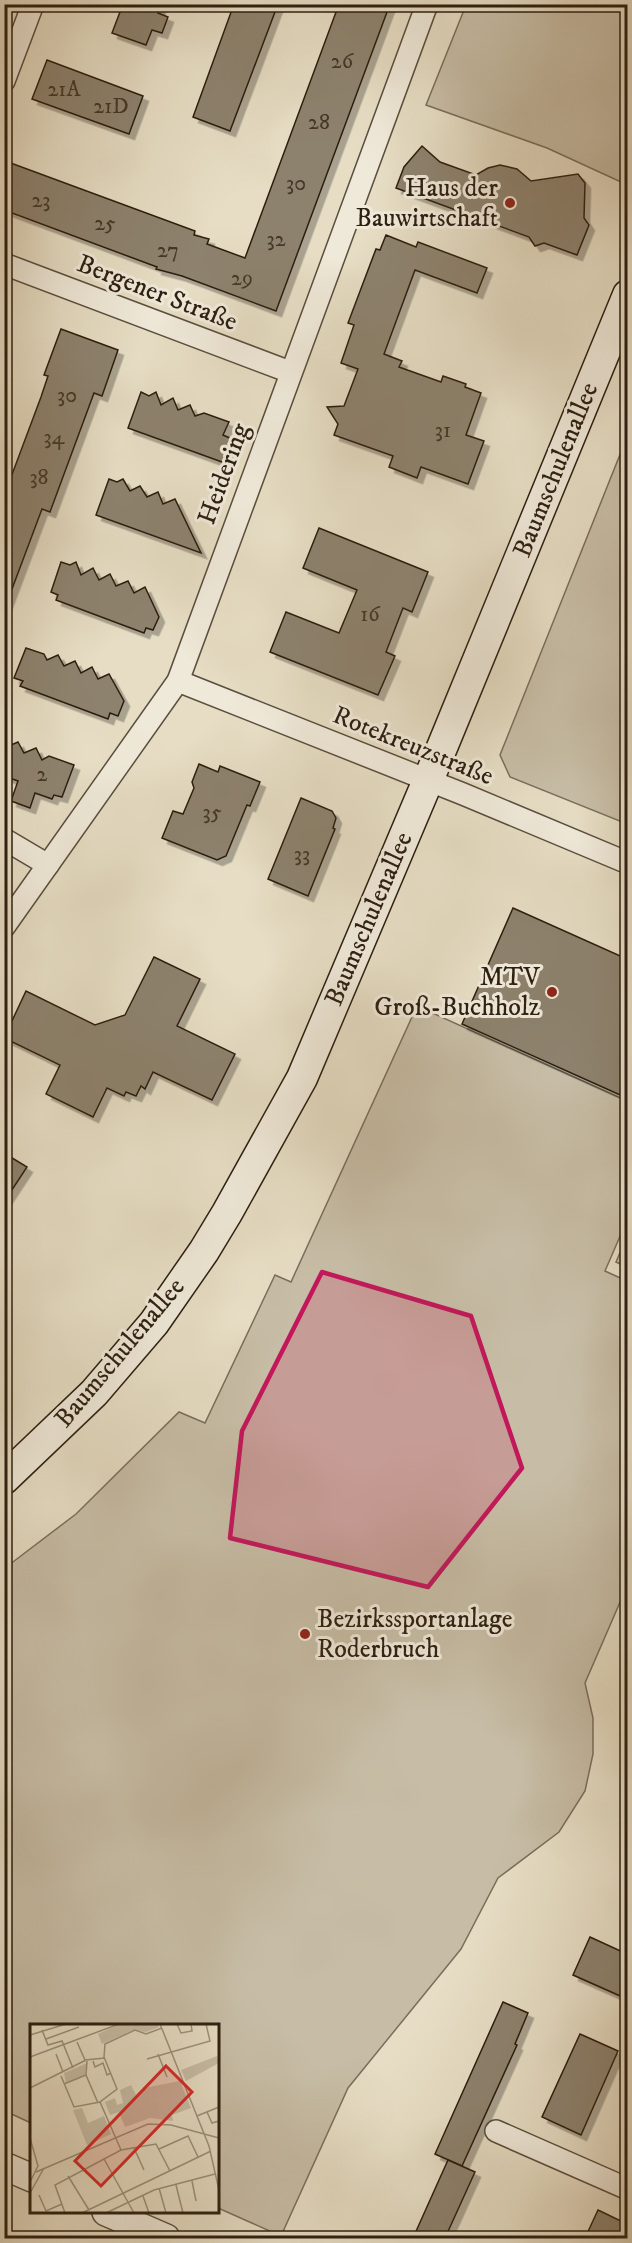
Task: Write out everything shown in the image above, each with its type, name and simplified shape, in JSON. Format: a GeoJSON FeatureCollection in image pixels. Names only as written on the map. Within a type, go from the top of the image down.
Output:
{"type":"FeatureCollection","features":[{"type":"Feature","properties":{"kind":"main road","name":"Baumschulenallee"},"geometry":{"type":"LineString","coordinates":[[4,1479],[94,1393],[154,1323],[204,1251],[227,1213],[302,1078],[428,781],[627,295]]}},
{"type":"Feature","properties":{"kind":"street"},"geometry":{"type":"LineString","coordinates":[[4,81],[33,4]]}},
{"type":"Feature","properties":{"kind":"street","name":"Heidering"},"geometry":{"type":"LineString","coordinates":[[4,927],[178,681],[427,4]]}},
{"type":"Feature","properties":{"kind":"street","name":"Bergener Straße"},"geometry":{"type":"LineString","coordinates":[[4,264],[291,372]]}},
{"type":"Feature","properties":{"kind":"street","name":"Rotekreuzstraße"},"geometry":{"type":"LineString","coordinates":[[178,681],[627,863]]}},
{"type":"Feature","properties":{"kind":"street"},"geometry":{"type":"LineString","coordinates":[[4,839],[48,865]]}},
{"type":"Feature","properties":{"kind":"street"},"geometry":{"type":"LineString","coordinates":[[496,2131],[627,2190]]}},
{"type":"Feature","properties":{"kind":"street"},"geometry":{"type":"LineString","coordinates":[[4,2166],[30,2177]]}},
{"type":"Feature","properties":{"kind":"street"},"geometry":{"type":"LineString","coordinates":[[110,2213],[166,2238]]}},
{"type":"Feature","properties":{"kind":"highlighted area"},"geometry":{"type":"Polygon","coordinates":[[[322,1272],[471,1316],[522,1468],[428,1587],[230,1538],[242,1431],[322,1272]]]}},
{"type":"Feature","properties":{"kind":"shaded area"},"geometry":{"type":"Polygon","coordinates":[[[466,5],[627,5],[628,165],[621,182],[547,148],[426,105],[466,5]]]}},
{"type":"Feature","properties":{"kind":"shaded area"},"geometry":{"type":"Polygon","coordinates":[[[627,437],[627,824],[510,777],[500,755],[627,437]]]}},
{"type":"Feature","properties":{"kind":"shaded area","name":"Bezirkssportanlage Roderbruch"},"geometry":{"type":"Polygon","coordinates":[[[417,1006],[627,1101],[627,1220],[605,1271],[627,1281],[627,1586],[585,1683],[593,1718],[593,1754],[585,1791],[559,1832],[498,1878],[461,1949],[348,2088],[281,2236],[219,2208],[219,2024],[30,2024],[30,2123],[5,2111],[5,1568],[76,1514],[179,1412],[205,1423],[275,1275],[291,1282],[417,1006]]]}},
{"type":"Feature","properties":{"kind":"shaded area"},"geometry":{"type":"Polygon","coordinates":[[[627,1236],[628,1267],[616,1262],[627,1236]]]}},
{"type":"Feature","properties":{"kind":"building"},"geometry":{"type":"Polygon","coordinates":[[[123,4],[161,4],[158,13],[168,17],[162,33],[152,30],[146,45],[112,33],[123,4]]]}},
{"type":"Feature","properties":{"kind":"building"},"geometry":{"type":"Polygon","coordinates":[[[234,4],[278,4],[230,131],[193,117],[234,4]]]}},
{"type":"Feature","properties":{"kind":"building"},"geometry":{"type":"Polygon","coordinates":[[[339,4],[390,4],[276,311],[182,276],[156,269],[157,267],[4,210],[4,173],[8,162],[195,231],[194,235],[209,239],[207,244],[245,258],[339,4]]]}},
{"type":"Feature","properties":{"kind":"building"},"geometry":{"type":"Polygon","coordinates":[[[47,60],[143,96],[129,134],[32,99],[47,60]]]}},
{"type":"Feature","properties":{"kind":"building","name":"Haus der Bauwirtschaft"},"geometry":{"type":"Polygon","coordinates":[[[422,146],[440,162],[476,175],[488,168],[500,165],[517,169],[531,181],[578,174],[585,183],[584,218],[589,225],[577,255],[544,243],[535,246],[529,237],[396,188],[404,167],[422,146]]]}},
{"type":"Feature","properties":{"kind":"building"},"geometry":{"type":"Polygon","coordinates":[[[386,235],[416,247],[418,242],[487,268],[477,293],[415,270],[384,354],[402,361],[399,367],[441,382],[443,376],[466,384],[465,387],[481,393],[466,435],[484,441],[468,484],[421,467],[417,478],[389,467],[393,456],[334,435],[338,424],[327,407],[344,406],[358,369],[341,363],[354,325],[348,323],[376,249],[380,250],[386,235]]]}},
{"type":"Feature","properties":{"kind":"building"},"geometry":{"type":"Polygon","coordinates":[[[61,329],[118,350],[102,396],[94,393],[50,512],[42,509],[6,605],[4,605],[4,496],[41,397],[48,376],[44,375],[61,329]]]}},
{"type":"Feature","properties":{"kind":"building"},"geometry":{"type":"Polygon","coordinates":[[[141,392],[149,396],[156,392],[161,405],[173,398],[178,410],[190,405],[195,416],[204,413],[229,422],[223,435],[232,439],[222,462],[128,428],[141,392]]]}},
{"type":"Feature","properties":{"kind":"building"},"geometry":{"type":"Polygon","coordinates":[[[109,479],[117,482],[123,479],[130,491],[140,486],[147,497],[158,492],[163,504],[175,499],[201,553],[96,515],[109,479]]]}},
{"type":"Feature","properties":{"kind":"building"},"geometry":{"type":"Polygon","coordinates":[[[319,528],[428,572],[412,612],[403,608],[386,652],[395,656],[378,695],[270,652],[286,612],[339,633],[357,590],[303,568],[319,528]]]}},
{"type":"Feature","properties":{"kind":"building"},"geometry":{"type":"Polygon","coordinates":[[[61,562],[70,565],[76,562],[81,575],[93,568],[99,580],[110,574],[116,586],[128,581],[134,593],[145,587],[159,617],[153,630],[146,628],[144,633],[56,600],[58,595],[51,592],[61,562]]]}},
{"type":"Feature","properties":{"kind":"building"},"geometry":{"type":"Polygon","coordinates":[[[26,648],[44,654],[47,660],[58,655],[64,666],[75,661],[81,673],[92,667],[98,679],[109,674],[124,701],[118,716],[110,713],[108,719],[20,686],[23,681],[14,678],[26,648]]]}},
{"type":"Feature","properties":{"kind":"building"},"geometry":{"type":"Polygon","coordinates":[[[18,742],[24,753],[36,748],[42,760],[49,756],[74,765],[62,797],[54,795],[52,799],[35,793],[30,808],[11,801],[18,781],[4,776],[4,748],[18,742]]]}},
{"type":"Feature","properties":{"kind":"building"},"geometry":{"type":"Polygon","coordinates":[[[199,764],[218,772],[220,766],[260,782],[250,806],[247,805],[226,856],[217,860],[162,838],[173,811],[183,814],[194,788],[192,782],[199,764]]]}},
{"type":"Feature","properties":{"kind":"building"},"geometry":{"type":"Polygon","coordinates":[[[301,798],[332,811],[336,818],[333,828],[335,829],[308,896],[268,879],[301,798]]]}},
{"type":"Feature","properties":{"kind":"building","name":"MTV Groß-Buchholz"},"geometry":{"type":"Polygon","coordinates":[[[513,908],[627,959],[627,1098],[462,1024],[513,908]]]}},
{"type":"Feature","properties":{"kind":"building"},"geometry":{"type":"Polygon","coordinates":[[[154,957],[200,979],[177,1026],[235,1054],[212,1100],[153,1072],[145,1089],[141,1086],[136,1096],[126,1092],[124,1096],[107,1088],[93,1117],[46,1094],[60,1065],[4,1038],[26,991],[95,1025],[125,1015],[154,957]]]}},
{"type":"Feature","properties":{"kind":"building"},"geometry":{"type":"Polygon","coordinates":[[[4,1153],[27,1167],[4,1202],[4,1153]]]}},
{"type":"Feature","properties":{"kind":"building"},"geometry":{"type":"Polygon","coordinates":[[[590,1937],[627,1954],[627,1999],[573,1975],[590,1937]]]}},
{"type":"Feature","properties":{"kind":"building"},"geometry":{"type":"Polygon","coordinates":[[[503,2002],[528,2013],[515,2044],[517,2045],[462,2166],[435,2154],[503,2002]]]}},
{"type":"Feature","properties":{"kind":"building"},"geometry":{"type":"Polygon","coordinates":[[[580,2034],[618,2051],[581,2135],[542,2117],[580,2034]]]}},
{"type":"Feature","properties":{"kind":"building"},"geometry":{"type":"Polygon","coordinates":[[[448,2160],[475,2172],[445,2238],[413,2238],[448,2160]]]}},
{"type":"Feature","properties":{"kind":"building"},"geometry":{"type":"Polygon","coordinates":[[[598,2210],[627,2224],[627,2238],[585,2238],[598,2210]]]}},
{"type":"Feature","properties":{"kind":"place","name":"Haus der Bauwirtschaft"},"geometry":{"type":"Point","coordinates":[510,203]}},
{"type":"Feature","properties":{"kind":"place","name":"MTV Groß-Buchholz"},"geometry":{"type":"Point","coordinates":[552,992]}},
{"type":"Feature","properties":{"kind":"place","name":"Bezirkssportanlage Roderbruch"},"geometry":{"type":"Point","coordinates":[305,1634]}}]}
